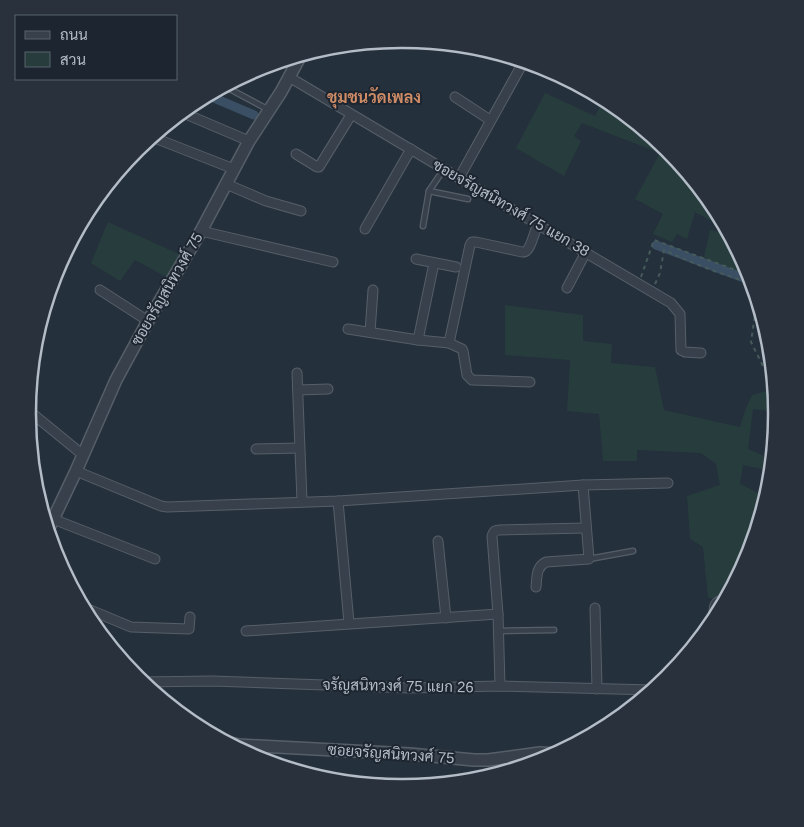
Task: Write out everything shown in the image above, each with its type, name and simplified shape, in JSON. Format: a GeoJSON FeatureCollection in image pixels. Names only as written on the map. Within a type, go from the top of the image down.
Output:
{"type":"FeatureCollection","features":[{"type":"Feature","properties":{"kind":"street","name":"ซอยจรัญสนิทวงศ์ 75"},"geometry":{"type":"LineString","coordinates":[[53,519],[116,380],[234,169],[296,63]]}},
{"type":"Feature","properties":{"kind":"street"},"geometry":{"type":"LineString","coordinates":[[459,178],[520,67]]}},
{"type":"Feature","properties":{"kind":"street","name":"ซอยจรัญสนิทวงศ์ 75 แยก 38"},"geometry":{"type":"LineString","coordinates":[[289,77],[671,303],[679,313],[680,348],[685,352],[701,353]]}},
{"type":"Feature","properties":{"kind":"street"},"geometry":{"type":"LineString","coordinates":[[455,97],[490,120]]}},
{"type":"Feature","properties":{"kind":"street"},"geometry":{"type":"LineString","coordinates":[[296,154],[317,167],[319,166],[351,115]]}},
{"type":"Feature","properties":{"kind":"street"},"geometry":{"type":"LineString","coordinates":[[190,116],[250,141]]}},
{"type":"Feature","properties":{"kind":"street"},"geometry":{"type":"LineString","coordinates":[[160,140],[234,169]]}},
{"type":"Feature","properties":{"kind":"street"},"geometry":{"type":"LineString","coordinates":[[365,229],[411,150]]}},
{"type":"Feature","properties":{"kind":"street"},"geometry":{"type":"LineString","coordinates":[[226,184],[266,202],[301,211]]}},
{"type":"Feature","properties":{"kind":"street"},"geometry":{"type":"LineString","coordinates":[[449,343],[472,242],[524,252],[529,247],[538,224]]}},
{"type":"Feature","properties":{"kind":"street"},"geometry":{"type":"LineString","coordinates":[[200,231],[333,262]]}},
{"type":"Feature","properties":{"kind":"street"},"geometry":{"type":"LineString","coordinates":[[567,288],[586,252]]}},
{"type":"Feature","properties":{"kind":"street"},"geometry":{"type":"LineString","coordinates":[[416,259],[456,267]]}},
{"type":"Feature","properties":{"kind":"street"},"geometry":{"type":"LineString","coordinates":[[418,340],[434,263]]}},
{"type":"Feature","properties":{"kind":"street"},"geometry":{"type":"LineString","coordinates":[[100,290],[148,321]]}},
{"type":"Feature","properties":{"kind":"street"},"geometry":{"type":"LineString","coordinates":[[370,332],[373,290]]}},
{"type":"Feature","properties":{"kind":"street"},"geometry":{"type":"LineString","coordinates":[[348,329],[449,343],[462,349],[467,375],[472,380],[530,382]]}},
{"type":"Feature","properties":{"kind":"street"},"geometry":{"type":"LineString","coordinates":[[297,374],[302,501]]}},
{"type":"Feature","properties":{"kind":"street"},"geometry":{"type":"LineString","coordinates":[[298,390],[328,389]]}},
{"type":"Feature","properties":{"kind":"street"},"geometry":{"type":"LineString","coordinates":[[36,417],[83,455]]}},
{"type":"Feature","properties":{"kind":"street"},"geometry":{"type":"LineString","coordinates":[[256,449],[299,448]]}},
{"type":"Feature","properties":{"kind":"street"},"geometry":{"type":"LineString","coordinates":[[76,471],[166,507],[338,501],[583,485],[668,483]]}},
{"type":"Feature","properties":{"kind":"street"},"geometry":{"type":"LineString","coordinates":[[536,587],[538,568],[546,562],[589,559],[583,485]]}},
{"type":"Feature","properties":{"kind":"street"},"geometry":{"type":"LineString","coordinates":[[338,501],[349,624]]}},
{"type":"Feature","properties":{"kind":"street"},"geometry":{"type":"LineString","coordinates":[[53,519],[155,559]]}},
{"type":"Feature","properties":{"kind":"street"},"geometry":{"type":"LineString","coordinates":[[500,686],[499,631],[492,536],[494,532],[499,530],[586,528]]}},
{"type":"Feature","properties":{"kind":"street"},"geometry":{"type":"LineString","coordinates":[[438,541],[446,618]]}},
{"type":"Feature","properties":{"kind":"street"},"geometry":{"type":"LineString","coordinates":[[595,608],[597,689]]}},
{"type":"Feature","properties":{"kind":"street"},"geometry":{"type":"LineString","coordinates":[[95,612],[131,627],[189,629],[190,617]]}},
{"type":"Feature","properties":{"kind":"street"},"geometry":{"type":"LineString","coordinates":[[246,631],[498,614]]}},
{"type":"Feature","properties":{"kind":"street","name":"จรัญสนิทวงศ์ 75 แยก 26"},"geometry":{"type":"LineString","coordinates":[[154,682],[212,681],[410,688],[500,686],[641,690]]}},
{"type":"Feature","properties":{"kind":"street","name":"ซอยจรัญสนิทวงศ์ 75"},"geometry":{"type":"LineString","coordinates":[[254,748],[410,754],[474,760],[536,754]]}},
{"type":"Feature","properties":{"kind":"lane"},"geometry":{"type":"LineString","coordinates":[[234,89],[269,110]]}},
{"type":"Feature","properties":{"kind":"lane"},"geometry":{"type":"LineString","coordinates":[[423,226],[429,191],[444,169]]}},
{"type":"Feature","properties":{"kind":"lane"},"geometry":{"type":"LineString","coordinates":[[429,191],[468,199]]}},
{"type":"Feature","properties":{"kind":"lane"},"geometry":{"type":"LineString","coordinates":[[589,559],[633,552]]}},
{"type":"Feature","properties":{"kind":"lane"},"geometry":{"type":"LineString","coordinates":[[499,631],[554,630]]}},
{"type":"Feature","properties":{"kind":"path"},"geometry":{"type":"LineString","coordinates":[[639,284],[654,240],[739,271]]}},
{"type":"Feature","properties":{"kind":"path"},"geometry":{"type":"LineString","coordinates":[[655,284],[660,273],[664,250],[696,264],[742,280]]}},
{"type":"Feature","properties":{"kind":"path"},"geometry":{"type":"LineString","coordinates":[[755,319],[751,342],[765,371]]}},
{"type":"Feature","properties":{"kind":"green space"},"geometry":{"type":"Polygon","coordinates":[[[545,93],[595,116],[600,106],[625,123],[658,152],[582,123],[574,136],[581,141],[564,176],[516,148],[545,93]]]}},
{"type":"Feature","properties":{"kind":"green space"},"geometry":{"type":"Polygon","coordinates":[[[660,154],[692,191],[713,222],[695,212],[687,239],[677,234],[672,242],[653,234],[663,214],[635,199],[660,154]]]}},
{"type":"Feature","properties":{"kind":"green space"},"geometry":{"type":"Polygon","coordinates":[[[108,222],[181,255],[168,278],[135,260],[120,281],[91,263],[108,222]]]}},
{"type":"Feature","properties":{"kind":"green space"},"geometry":{"type":"Polygon","coordinates":[[[710,230],[720,232],[740,274],[703,261],[710,230]]]}},
{"type":"Feature","properties":{"kind":"green space"},"geometry":{"type":"Polygon","coordinates":[[[505,305],[583,315],[583,341],[612,344],[611,363],[655,367],[664,410],[740,427],[752,395],[767,391],[768,411],[753,409],[748,449],[764,456],[762,469],[743,465],[740,484],[759,493],[740,553],[717,599],[708,598],[703,547],[690,539],[687,496],[720,485],[716,464],[701,453],[637,450],[637,461],[603,461],[599,414],[567,411],[570,360],[505,355],[505,305]]]}},
{"type":"Feature","properties":{"kind":"waterway"},"geometry":{"type":"LineString","coordinates":[[216,99],[254,115]]}},
{"type":"Feature","properties":{"kind":"waterway"},"geometry":{"type":"LineString","coordinates":[[656,245],[741,277]]}},
{"type":"Feature","properties":{"kind":"district","name":"ชุมชนวัดเพลง"},"geometry":{"type":"Point","coordinates":[374,97]}}]}
